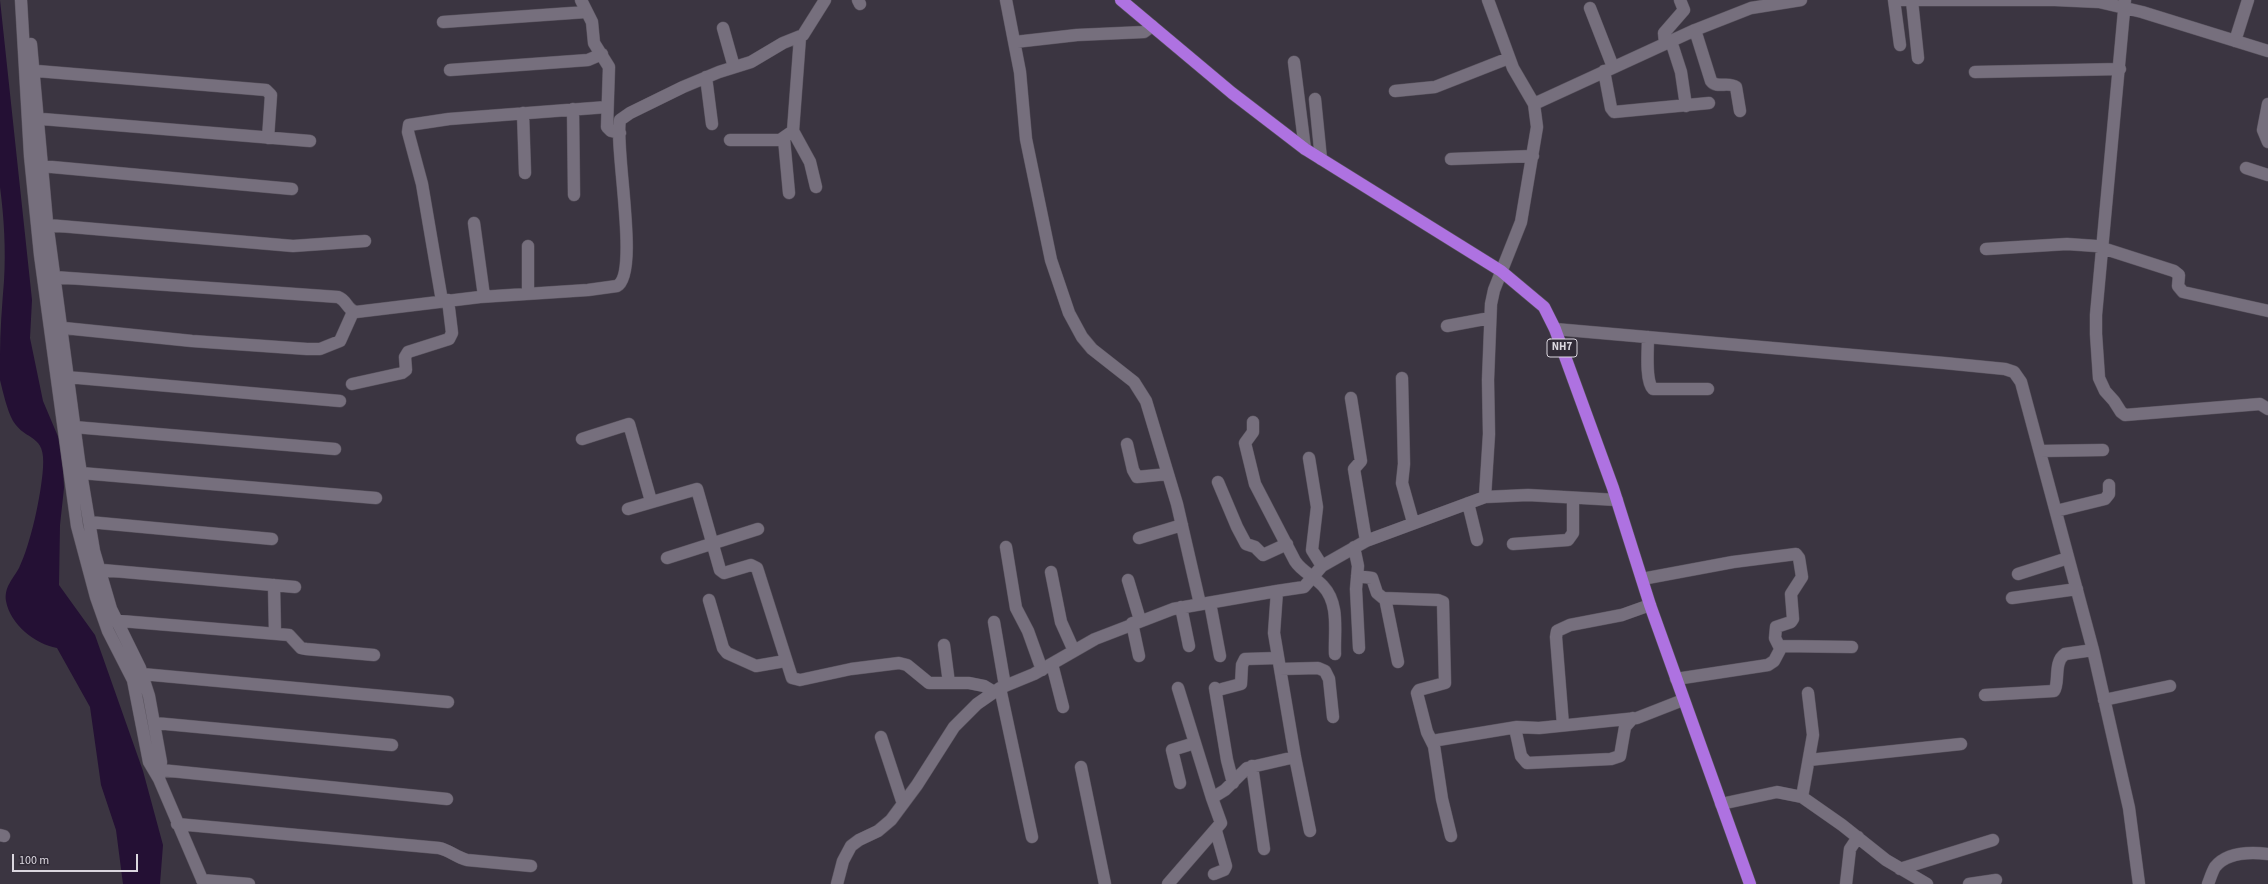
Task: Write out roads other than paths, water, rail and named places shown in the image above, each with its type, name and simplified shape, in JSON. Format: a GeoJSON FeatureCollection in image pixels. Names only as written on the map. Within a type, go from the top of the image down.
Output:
{"type":"FeatureCollection","features":[{"type":"Feature","properties":{"kind":"highway","name":"NH7"},"geometry":{"type":"LineString","coordinates":[[1121,0],[1150,29],[1305,149],[1501,271],[1544,307],[1555,329],[1617,500],[1650,605],[1750,884]]}},
{"type":"Feature","properties":{"kind":"street"},"geometry":{"type":"LineString","coordinates":[[21,0],[32,118],[40,255],[55,327],[68,377],[74,427],[89,522],[93,569]]}},
{"type":"Feature","properties":{"kind":"street"},"geometry":{"type":"LineString","coordinates":[[28,70],[29,0]]}},
{"type":"Feature","properties":{"kind":"street"},"geometry":{"type":"LineString","coordinates":[[581,0],[593,26],[594,43],[609,67],[607,127],[620,133]]}},
{"type":"Feature","properties":{"kind":"street"},"geometry":{"type":"LineString","coordinates":[[353,312],[445,300],[610,287],[620,284],[623,280],[626,252],[625,201],[620,120],[624,116],[706,77],[751,62],[788,40],[800,37],[806,33],[814,15],[825,0]]}},
{"type":"Feature","properties":{"kind":"street"},"geometry":{"type":"LineString","coordinates":[[1006,0],[1015,42],[1026,139],[1051,260],[1069,313],[1082,337],[1092,349],[1134,382],[1141,390],[1168,474],[1220,656]]}},
{"type":"Feature","properties":{"kind":"street"},"geometry":{"type":"LineString","coordinates":[[1485,497],[1489,434],[1490,318],[1494,290],[1521,222],[1537,127],[1534,104],[1509,58],[1488,0]]}},
{"type":"Feature","properties":{"kind":"street"},"geometry":{"type":"LineString","coordinates":[[1680,0],[1684,10],[1664,33],[1681,72],[1686,106]]}},
{"type":"Feature","properties":{"kind":"street"},"geometry":{"type":"LineString","coordinates":[[1534,104],[1695,30],[1751,8],[1801,0]]}},
{"type":"Feature","properties":{"kind":"street"},"geometry":{"type":"LineString","coordinates":[[1900,45],[1895,0],[2055,0],[2124,4],[2268,51]]}},
{"type":"Feature","properties":{"kind":"street"},"geometry":{"type":"LineString","coordinates":[[1912,0],[1918,58]]}},
{"type":"Feature","properties":{"kind":"street"},"geometry":{"type":"LineString","coordinates":[[2235,41],[2248,0]]}},
{"type":"Feature","properties":{"kind":"street"},"geometry":{"type":"LineString","coordinates":[[2124,4],[2120,69],[2104,248],[2096,315],[2098,366],[2104,389],[2122,413],[2130,415],[2260,404],[2268,409]]}},
{"type":"Feature","properties":{"kind":"street"},"geometry":{"type":"LineString","coordinates":[[1590,8],[1608,69],[1611,108],[1614,112],[1709,103]]}},
{"type":"Feature","properties":{"kind":"street"},"geometry":{"type":"LineString","coordinates":[[443,22],[586,12]]}},
{"type":"Feature","properties":{"kind":"street"},"geometry":{"type":"LineString","coordinates":[[723,28],[734,67]]}},
{"type":"Feature","properties":{"kind":"street"},"geometry":{"type":"LineString","coordinates":[[1015,42],[1150,29]]}},
{"type":"Feature","properties":{"kind":"street"},"geometry":{"type":"LineString","coordinates":[[1695,30],[1711,81],[1716,85],[1732,84],[1736,87],[1740,111]]}},
{"type":"Feature","properties":{"kind":"street"},"geometry":{"type":"LineString","coordinates":[[789,193],[788,135],[800,37]]}},
{"type":"Feature","properties":{"kind":"street"},"geometry":{"type":"LineString","coordinates":[[450,70],[588,60],[602,54]]}},
{"type":"Feature","properties":{"kind":"street"},"geometry":{"type":"LineString","coordinates":[[1395,91],[1435,86],[1509,58]]}},
{"type":"Feature","properties":{"kind":"street"},"geometry":{"type":"LineString","coordinates":[[1294,62],[1305,149]]}},
{"type":"Feature","properties":{"kind":"street"},"geometry":{"type":"LineString","coordinates":[[1975,72],[2120,69]]}},
{"type":"Feature","properties":{"kind":"street"},"geometry":{"type":"LineString","coordinates":[[28,70],[266,90],[271,95],[268,138]]}},
{"type":"Feature","properties":{"kind":"street"},"geometry":{"type":"LineString","coordinates":[[706,77],[712,124]]}},
{"type":"Feature","properties":{"kind":"street"},"geometry":{"type":"LineString","coordinates":[[1315,99],[1321,159]]}},
{"type":"Feature","properties":{"kind":"street"},"geometry":{"type":"LineString","coordinates":[[2268,104],[2263,130],[2268,142]]}},
{"type":"Feature","properties":{"kind":"street"},"geometry":{"type":"LineString","coordinates":[[352,384],[402,373],[406,370],[406,357],[408,352],[449,339],[452,333],[422,184],[408,132],[409,125],[523,113],[607,107]]}},
{"type":"Feature","properties":{"kind":"street"},"geometry":{"type":"LineString","coordinates":[[573,109],[574,196]]}},
{"type":"Feature","properties":{"kind":"street"},"geometry":{"type":"LineString","coordinates":[[523,113],[525,173]]}},
{"type":"Feature","properties":{"kind":"street"},"geometry":{"type":"LineString","coordinates":[[32,118],[310,141]]}},
{"type":"Feature","properties":{"kind":"street"},"geometry":{"type":"LineString","coordinates":[[32,118],[41,166],[54,277],[55,327],[77,526],[133,680],[149,762],[160,774],[447,799]]}},
{"type":"Feature","properties":{"kind":"street"},"geometry":{"type":"LineString","coordinates":[[730,140],[788,135]]}},
{"type":"Feature","properties":{"kind":"street"},"geometry":{"type":"LineString","coordinates":[[788,135],[810,162],[816,188]]}},
{"type":"Feature","properties":{"kind":"street"},"geometry":{"type":"LineString","coordinates":[[1451,159],[1533,156]]}},
{"type":"Feature","properties":{"kind":"street"},"geometry":{"type":"LineString","coordinates":[[41,166],[292,189]]}},
{"type":"Feature","properties":{"kind":"street"},"geometry":{"type":"LineString","coordinates":[[2246,168],[2268,175]]}},
{"type":"Feature","properties":{"kind":"street"},"geometry":{"type":"LineString","coordinates":[[474,223],[484,296]]}},
{"type":"Feature","properties":{"kind":"street"},"geometry":{"type":"LineString","coordinates":[[48,225],[293,246],[365,241]]}},
{"type":"Feature","properties":{"kind":"street"},"geometry":{"type":"LineString","coordinates":[[1986,249],[2067,244],[2104,248],[2174,271],[2179,275],[2178,286],[2183,292],[2268,311]]}},
{"type":"Feature","properties":{"kind":"street"},"geometry":{"type":"LineString","coordinates":[[528,246],[528,293]]}},
{"type":"Feature","properties":{"kind":"street"},"geometry":{"type":"LineString","coordinates":[[54,277],[338,297],[344,300],[353,312]]}},
{"type":"Feature","properties":{"kind":"street"},"geometry":{"type":"LineString","coordinates":[[55,327],[192,341],[320,349],[340,341],[353,312]]}},
{"type":"Feature","properties":{"kind":"street"},"geometry":{"type":"LineString","coordinates":[[1447,326],[1490,318]]}},
{"type":"Feature","properties":{"kind":"street"},"geometry":{"type":"LineString","coordinates":[[1555,329],[2011,370],[2017,374],[2021,382],[2077,589],[2104,700],[2129,808],[2139,884]]}},
{"type":"Feature","properties":{"kind":"street"},"geometry":{"type":"LineString","coordinates":[[1648,337],[1649,383],[1652,389],[1708,390]]}},
{"type":"Feature","properties":{"kind":"street"},"geometry":{"type":"LineString","coordinates":[[68,377],[340,402]]}},
{"type":"Feature","properties":{"kind":"street"},"geometry":{"type":"LineString","coordinates":[[1402,378],[1404,464],[1402,484],[1413,522]]}},
{"type":"Feature","properties":{"kind":"street"},"geometry":{"type":"LineString","coordinates":[[1351,398],[1361,460],[1354,469],[1366,542]]}},
{"type":"Feature","properties":{"kind":"street"},"geometry":{"type":"LineString","coordinates":[[1253,422],[1253,432],[1246,443],[1252,473],[1299,567],[1326,590],[1333,606],[1336,623],[1335,654]]}},
{"type":"Feature","properties":{"kind":"street"},"geometry":{"type":"LineString","coordinates":[[582,439],[629,424],[651,502]]}},
{"type":"Feature","properties":{"kind":"street"},"geometry":{"type":"LineString","coordinates":[[74,427],[335,449]]}},
{"type":"Feature","properties":{"kind":"street"},"geometry":{"type":"LineString","coordinates":[[1127,444],[1133,470],[1137,477],[1168,474]]}},
{"type":"Feature","properties":{"kind":"street"},"geometry":{"type":"LineString","coordinates":[[2040,451],[2103,450]]}},
{"type":"Feature","properties":{"kind":"street"},"geometry":{"type":"LineString","coordinates":[[1309,458],[1317,507],[1312,550],[1322,566]]}},
{"type":"Feature","properties":{"kind":"street"},"geometry":{"type":"LineString","coordinates":[[81,474],[376,498]]}},
{"type":"Feature","properties":{"kind":"street"},"geometry":{"type":"LineString","coordinates":[[1218,482],[1237,527],[1246,544],[1256,547],[1263,555],[1287,544]]}},
{"type":"Feature","properties":{"kind":"street"},"geometry":{"type":"LineString","coordinates":[[2056,511],[2102,500],[2109,494],[2109,485]]}},
{"type":"Feature","properties":{"kind":"street"},"geometry":{"type":"LineString","coordinates":[[628,508],[697,488],[712,544],[722,572],[752,564],[757,568],[789,675],[796,680],[851,669],[899,663],[907,665],[929,683],[977,684],[1000,688]]}},
{"type":"Feature","properties":{"kind":"street"},"geometry":{"type":"LineString","coordinates":[[837,884],[843,861],[851,846],[884,827],[903,804],[929,767],[954,727],[977,704],[1000,688],[1047,667],[1095,639],[1136,622],[1181,607],[1277,591],[1299,589],[1309,583],[1322,566],[1354,547],[1413,522],[1485,497],[1506,495],[1617,500]]}},
{"type":"Feature","properties":{"kind":"street"},"geometry":{"type":"LineString","coordinates":[[1513,544],[1568,540],[1573,533],[1573,498]]}},
{"type":"Feature","properties":{"kind":"street"},"geometry":{"type":"LineString","coordinates":[[1468,503],[1477,540]]}},
{"type":"Feature","properties":{"kind":"street"},"geometry":{"type":"LineString","coordinates":[[89,522],[272,539]]}},
{"type":"Feature","properties":{"kind":"street"},"geometry":{"type":"LineString","coordinates":[[1139,538],[1182,525]]}},
{"type":"Feature","properties":{"kind":"street"},"geometry":{"type":"LineString","coordinates":[[668,558],[758,529]]}},
{"type":"Feature","properties":{"kind":"street"},"geometry":{"type":"LineString","coordinates":[[1006,547],[1016,608],[1047,667],[1063,707]]}},
{"type":"Feature","properties":{"kind":"street"},"geometry":{"type":"LineString","coordinates":[[1354,547],[1358,566],[1356,589],[1359,648]]}},
{"type":"Feature","properties":{"kind":"street"},"geometry":{"type":"LineString","coordinates":[[1642,579],[1794,554],[1799,558],[1802,577],[1791,594],[1793,619],[1791,622],[1776,627],[1774,636],[1780,648]]}},
{"type":"Feature","properties":{"kind":"street"},"geometry":{"type":"LineString","coordinates":[[2018,574],[2068,558]]}},
{"type":"Feature","properties":{"kind":"street"},"geometry":{"type":"LineString","coordinates":[[93,569],[295,586]]}},
{"type":"Feature","properties":{"kind":"street"},"geometry":{"type":"LineString","coordinates":[[1051,572],[1061,622],[1074,651]]}},
{"type":"Feature","properties":{"kind":"street"},"geometry":{"type":"LineString","coordinates":[[1357,576],[1372,578],[1380,597],[1438,600],[1443,602],[1445,683],[1419,690],[1417,693],[1427,732],[1432,741],[1451,836]]}},
{"type":"Feature","properties":{"kind":"street"},"geometry":{"type":"LineString","coordinates":[[1128,580],[1136,622],[1139,656]]}},
{"type":"Feature","properties":{"kind":"street"},"geometry":{"type":"LineString","coordinates":[[274,585],[275,634]]}},
{"type":"Feature","properties":{"kind":"street"},"geometry":{"type":"LineString","coordinates":[[2012,598],[2077,589]]}},
{"type":"Feature","properties":{"kind":"street"},"geometry":{"type":"LineString","coordinates":[[1277,591],[1274,633],[1295,757],[1310,831]]}},
{"type":"Feature","properties":{"kind":"street"},"geometry":{"type":"LineString","coordinates":[[1385,598],[1398,662]]}},
{"type":"Feature","properties":{"kind":"street"},"geometry":{"type":"LineString","coordinates":[[709,600],[723,648],[727,653],[756,666],[785,661]]}},
{"type":"Feature","properties":{"kind":"street"},"geometry":{"type":"LineString","coordinates":[[1563,725],[1556,637],[1557,630],[1570,625],[1622,615],[1650,605]]}},
{"type":"Feature","properties":{"kind":"street"},"geometry":{"type":"LineString","coordinates":[[1181,607],[1189,646]]}},
{"type":"Feature","properties":{"kind":"street"},"geometry":{"type":"LineString","coordinates":[[110,620],[292,636],[301,648],[374,655]]}},
{"type":"Feature","properties":{"kind":"street"},"geometry":{"type":"LineString","coordinates":[[110,620],[142,674],[155,723],[160,774],[177,824],[203,882],[249,884]]}},
{"type":"Feature","properties":{"kind":"street"},"geometry":{"type":"LineString","coordinates":[[994,622],[1000,688],[1032,837]]}},
{"type":"Feature","properties":{"kind":"street"},"geometry":{"type":"LineString","coordinates":[[944,645],[949,684]]}},
{"type":"Feature","properties":{"kind":"street"},"geometry":{"type":"LineString","coordinates":[[1780,648],[1852,647]]}},
{"type":"Feature","properties":{"kind":"street"},"geometry":{"type":"LineString","coordinates":[[1676,679],[1768,665],[1774,661],[1780,648]]}},
{"type":"Feature","properties":{"kind":"street"},"geometry":{"type":"LineString","coordinates":[[1985,695],[2054,691],[2056,688],[2056,673],[2062,656],[2092,650]]}},
{"type":"Feature","properties":{"kind":"street"},"geometry":{"type":"LineString","coordinates":[[1232,782],[1227,760],[1219,688],[1241,684],[1242,665],[1245,660],[1318,668],[1325,671],[1329,680],[1333,717]]}},
{"type":"Feature","properties":{"kind":"street"},"geometry":{"type":"LineString","coordinates":[[142,674],[448,702]]}},
{"type":"Feature","properties":{"kind":"street"},"geometry":{"type":"LineString","coordinates":[[2104,700],[2170,686]]}},
{"type":"Feature","properties":{"kind":"street"},"geometry":{"type":"LineString","coordinates":[[1168,884],[1216,831],[1220,820],[1178,688]]}},
{"type":"Feature","properties":{"kind":"street"},"geometry":{"type":"LineString","coordinates":[[1802,797],[1813,731],[1808,693]]}},
{"type":"Feature","properties":{"kind":"street"},"geometry":{"type":"LineString","coordinates":[[1432,741],[1515,728],[1633,718],[1683,700]]}},
{"type":"Feature","properties":{"kind":"street"},"geometry":{"type":"LineString","coordinates":[[1515,728],[1521,756],[1527,764],[1611,759],[1620,756],[1625,727],[1633,718]]}},
{"type":"Feature","properties":{"kind":"street"},"geometry":{"type":"LineString","coordinates":[[155,723],[392,745]]}},
{"type":"Feature","properties":{"kind":"street"},"geometry":{"type":"LineString","coordinates":[[881,737],[903,804]]}},
{"type":"Feature","properties":{"kind":"street"},"geometry":{"type":"LineString","coordinates":[[1180,783],[1172,750],[1194,742]]}},
{"type":"Feature","properties":{"kind":"street"},"geometry":{"type":"LineString","coordinates":[[1809,760],[1961,744]]}},
{"type":"Feature","properties":{"kind":"street"},"geometry":{"type":"LineString","coordinates":[[1212,798],[1252,766],[1295,757]]}},
{"type":"Feature","properties":{"kind":"street"},"geometry":{"type":"LineString","coordinates":[[1252,766],[1264,849]]}},
{"type":"Feature","properties":{"kind":"street"},"geometry":{"type":"LineString","coordinates":[[1081,767],[1105,884]]}},
{"type":"Feature","properties":{"kind":"street"},"geometry":{"type":"LineString","coordinates":[[1721,804],[1777,792],[1802,797],[1900,869],[1927,884]]}},
{"type":"Feature","properties":{"kind":"street"},"geometry":{"type":"LineString","coordinates":[[177,824],[439,848],[467,860],[531,866]]}},
{"type":"Feature","properties":{"kind":"street"},"geometry":{"type":"LineString","coordinates":[[1214,874],[1224,870],[1226,866],[1216,831]]}},
{"type":"Feature","properties":{"kind":"street"},"geometry":{"type":"LineString","coordinates":[[1846,884],[1850,849],[1858,837]]}},
{"type":"Feature","properties":{"kind":"street"},"geometry":{"type":"LineString","coordinates":[[1900,869],[1993,840]]}},
{"type":"Feature","properties":{"kind":"street"},"geometry":{"type":"LineString","coordinates":[[2208,884],[2214,868],[2227,859],[2245,853],[2268,854]]}},
{"type":"Feature","properties":{"kind":"street"},"geometry":{"type":"LineString","coordinates":[[1969,884],[1996,880]]}}]}
